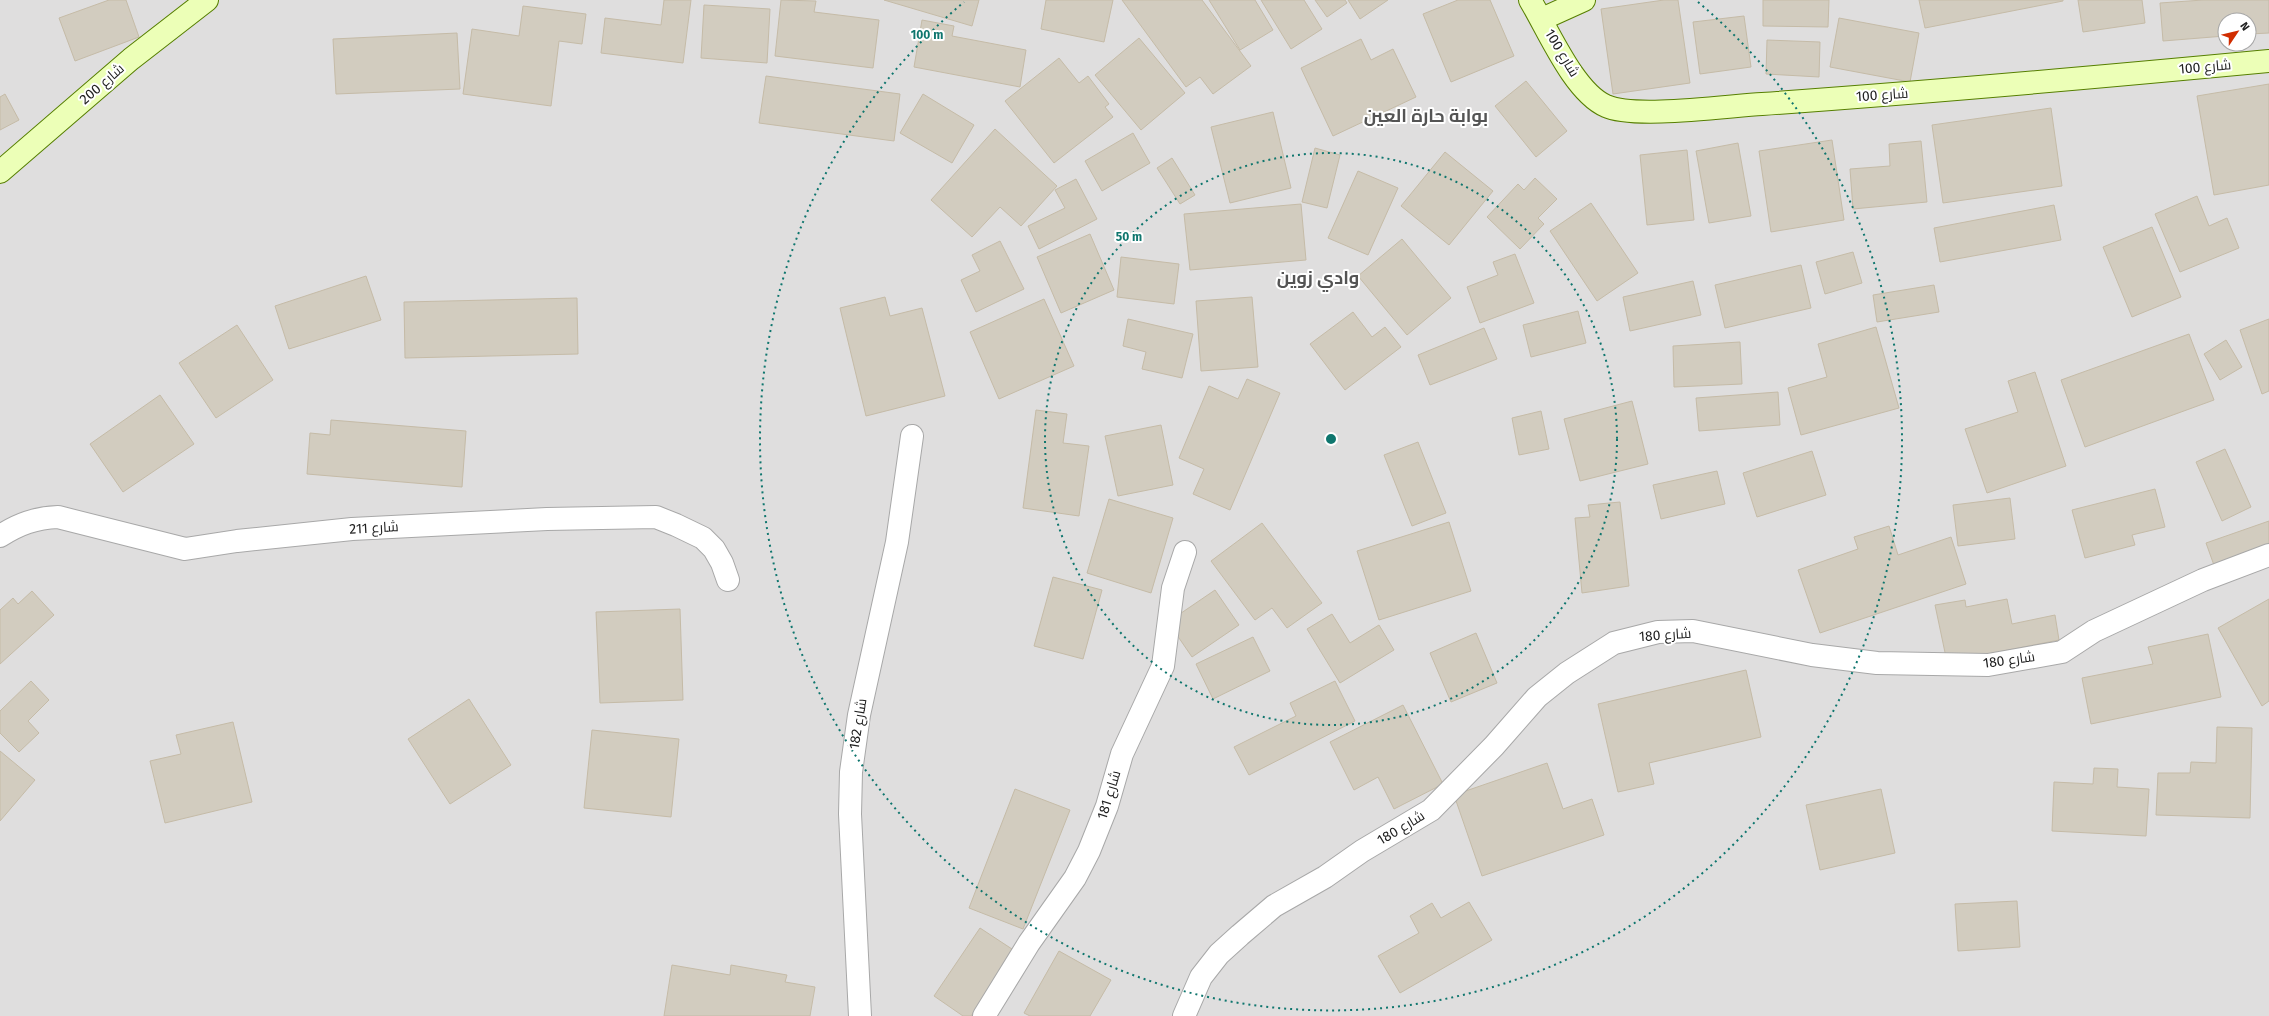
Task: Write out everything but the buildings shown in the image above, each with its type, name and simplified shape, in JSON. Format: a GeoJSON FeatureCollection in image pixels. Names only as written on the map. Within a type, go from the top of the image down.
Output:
{"type":"FeatureCollection","features":[{"type":"Feature","properties":{"kind":"main road","name":"شارع 200"},"geometry":{"type":"LineString","coordinates":[[0,172],[132,59],[207,0]]}},
{"type":"Feature","properties":{"kind":"main road"},"geometry":{"type":"LineString","coordinates":[[1530,0],[1542,18],[1584,0]]}},
{"type":"Feature","properties":{"kind":"main road","name":"شارع 100"},"geometry":{"type":"LineString","coordinates":[[1542,18],[1572,72],[1589,94],[1605,106],[1621,111],[1678,110],[2003,86],[2269,61]]}},
{"type":"Feature","properties":{"kind":"street","name":"شارع 182"},"geometry":{"type":"LineString","coordinates":[[860,1016],[850,814],[851,772],[862,700],[897,542],[912,436]]}},
{"type":"Feature","properties":{"kind":"street","name":"شارع 211"},"geometry":{"type":"LineString","coordinates":[[0,536],[18,525],[37,518],[58,517],[185,549],[237,541],[352,529],[547,519],[656,517],[703,538],[718,556],[728,580]]}},
{"type":"Feature","properties":{"kind":"street","name":"شارع 181"},"geometry":{"type":"LineString","coordinates":[[984,1016],[1029,943],[1075,878],[1094,839],[1108,806],[1122,754],[1136,720],[1162,666],[1173,588],[1185,552]]}},
{"type":"Feature","properties":{"kind":"street","name":"شارع 180"},"geometry":{"type":"LineString","coordinates":[[1184,1016],[1200,977],[1219,954],[1240,935],[1274,906],[1325,877],[1362,851],[1431,810],[1494,746],[1537,697],[1567,673],[1614,643],[1658,632],[1693,631],[1812,655],[1877,663],[1988,665],[2062,652],[2094,631],[2189,586],[2269,555]]}},
{"type":"Feature","properties":{"kind":"shaded area"},"geometry":{"type":"Polygon","coordinates":[[[0,0],[2269,0],[2269,1016],[0,1016],[0,0]]]}},
{"type":"Feature","properties":{"kind":"district","name":"بوابة حارة العين"},"geometry":{"type":"Point","coordinates":[1426,116]}},
{"type":"Feature","properties":{"kind":"district","name":"وادي زوين"},"geometry":{"type":"Point","coordinates":[1318,278]}}]}
